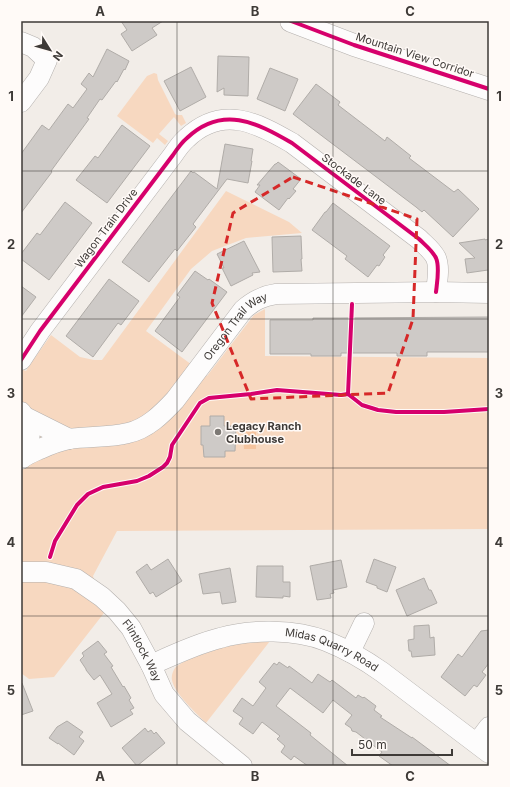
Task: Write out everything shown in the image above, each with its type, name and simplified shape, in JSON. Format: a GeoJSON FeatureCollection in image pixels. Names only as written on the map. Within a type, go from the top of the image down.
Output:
{"type":"FeatureCollection","features":[{"type":"Feature","properties":{"kind":"highway","name":"Mountain View Corridor"},"geometry":{"type":"LineString","coordinates":[[291,21],[354,45],[489,89]]}},
{"type":"Feature","properties":{"kind":"street"},"geometry":{"type":"LineString","coordinates":[[21,42],[34,47],[47,60],[39,78],[21,102]]}},
{"type":"Feature","properties":{"kind":"street","name":"Stockade Lane"},"geometry":{"type":"LineString","coordinates":[[219,120],[231,119],[246,121],[274,133],[292,143],[419,239],[436,259],[438,274],[436,292]]}},
{"type":"Feature","properties":{"kind":"street","name":"Wagon Train Drive"},"geometry":{"type":"LineString","coordinates":[[21,360],[40,331],[172,154],[194,131],[219,120]]}},
{"type":"Feature","properties":{"kind":"street","name":"Oregon Trail Way"},"geometry":{"type":"LineString","coordinates":[[21,459],[26,454],[69,439],[128,433],[141,428],[154,420],[175,400],[243,310],[249,304],[267,295],[436,292],[489,294]]}},
{"type":"Feature","properties":{"kind":"street"},"geometry":{"type":"LineString","coordinates":[[23,414],[69,439]]}},
{"type":"Feature","properties":{"kind":"street"},"geometry":{"type":"LineString","coordinates":[[21,459],[27,450],[30,439],[29,427],[23,414]]}},
{"type":"Feature","properties":{"kind":"street","name":"Flintlock Way"},"geometry":{"type":"LineString","coordinates":[[21,572],[46,572],[76,579],[102,596],[131,628],[151,665],[164,694],[187,721],[242,766]]}},
{"type":"Feature","properties":{"kind":"street"},"geometry":{"type":"LineString","coordinates":[[350,652],[364,623]]}},
{"type":"Feature","properties":{"kind":"street","name":"Midas Quarry Road"},"geometry":{"type":"LineString","coordinates":[[151,665],[205,642],[235,634],[268,632],[283,633],[324,640],[367,661],[483,748]]}},
{"type":"Feature","properties":{"kind":"street"},"geometry":{"type":"LineString","coordinates":[[483,748],[489,727]]}},
{"type":"Feature","properties":{"kind":"highlighted area"},"geometry":{"type":"Polygon","coordinates":[[[293,177],[417,219],[413,319],[388,393],[251,399],[212,303],[233,213],[293,177]]]}},
{"type":"Feature","properties":{"kind":"shaded area"},"geometry":{"type":"Polygon","coordinates":[[[154,73],[157,74],[158,80],[175,114],[182,115],[186,123],[181,126],[174,117],[159,134],[168,141],[165,145],[157,138],[153,143],[117,116],[147,76],[154,73]]]}},
{"type":"Feature","properties":{"kind":"shaded area"},"geometry":{"type":"Polygon","coordinates":[[[226,191],[289,222],[302,233],[246,238],[212,251],[191,269],[146,331],[207,376],[254,315],[265,309],[265,356],[489,358],[489,529],[117,531],[93,576],[104,613],[54,677],[29,679],[21,673],[21,369],[26,371],[51,335],[80,357],[102,360],[226,191]]]}},
{"type":"Feature","properties":{"kind":"shaded area"},"geometry":{"type":"Polygon","coordinates":[[[243,425],[256,425],[256,449],[244,449],[243,425]]]}},
{"type":"Feature","properties":{"kind":"shaded area"},"geometry":{"type":"Polygon","coordinates":[[[270,641],[206,723],[186,703],[174,685],[172,674],[174,669],[187,660],[242,643],[270,641]]]}},
{"type":"Feature","properties":{"kind":"building"},"geometry":{"type":"Polygon","coordinates":[[[121,21],[163,21],[152,28],[157,35],[132,51],[121,34],[127,30],[121,21]]]}},
{"type":"Feature","properties":{"kind":"building"},"geometry":{"type":"Polygon","coordinates":[[[107,49],[129,61],[125,70],[124,69],[117,82],[116,81],[102,100],[100,99],[87,118],[89,119],[21,213],[21,154],[42,125],[49,130],[68,104],[73,108],[87,89],[81,84],[89,73],[93,77],[107,49]]]}},
{"type":"Feature","properties":{"kind":"building"},"geometry":{"type":"Polygon","coordinates":[[[218,56],[249,57],[248,96],[224,95],[224,88],[217,92],[218,56]]]}},
{"type":"Feature","properties":{"kind":"building"},"geometry":{"type":"Polygon","coordinates":[[[191,67],[206,97],[180,111],[164,81],[191,67]]]}},
{"type":"Feature","properties":{"kind":"building"},"geometry":{"type":"Polygon","coordinates":[[[270,68],[298,79],[285,111],[257,99],[270,68]]]}},
{"type":"Feature","properties":{"kind":"building"},"geometry":{"type":"Polygon","coordinates":[[[316,84],[340,102],[338,105],[385,141],[387,137],[411,156],[409,158],[454,192],[458,189],[479,209],[453,237],[424,210],[422,212],[293,114],[316,84]]]}},
{"type":"Feature","properties":{"kind":"building"},"geometry":{"type":"Polygon","coordinates":[[[122,125],[150,146],[107,203],[76,180],[95,156],[98,158],[122,125]]]}},
{"type":"Feature","properties":{"kind":"building"},"geometry":{"type":"Polygon","coordinates":[[[225,144],[253,149],[248,183],[227,179],[193,224],[196,227],[177,251],[175,249],[149,282],[122,262],[191,171],[217,189],[225,144]]]}},
{"type":"Feature","properties":{"kind":"building"},"geometry":{"type":"Polygon","coordinates":[[[278,162],[301,179],[293,189],[296,191],[289,199],[288,198],[279,210],[255,192],[260,185],[257,185],[278,162]]]}},
{"type":"Feature","properties":{"kind":"building"},"geometry":{"type":"Polygon","coordinates":[[[65,202],[92,223],[49,280],[21,259],[21,254],[37,233],[40,235],[65,202]]]}},
{"type":"Feature","properties":{"kind":"building"},"geometry":{"type":"Polygon","coordinates":[[[333,203],[390,246],[383,255],[385,257],[379,266],[377,265],[368,277],[345,259],[347,256],[312,230],[333,203]]]}},
{"type":"Feature","properties":{"kind":"building"},"geometry":{"type":"Polygon","coordinates":[[[301,236],[302,271],[273,272],[272,237],[301,236]]]}},
{"type":"Feature","properties":{"kind":"building"},"geometry":{"type":"Polygon","coordinates":[[[489,239],[489,271],[467,273],[465,259],[475,258],[459,243],[489,239]]]}},
{"type":"Feature","properties":{"kind":"building"},"geometry":{"type":"Polygon","coordinates":[[[244,241],[260,272],[252,273],[253,275],[231,286],[217,254],[244,241]]]}},
{"type":"Feature","properties":{"kind":"building"},"geometry":{"type":"Polygon","coordinates":[[[195,271],[227,292],[182,352],[155,331],[180,297],[177,295],[195,271]]]}},
{"type":"Feature","properties":{"kind":"building"},"geometry":{"type":"Polygon","coordinates":[[[109,279],[139,301],[121,325],[118,323],[93,357],[66,336],[109,279]]]}},
{"type":"Feature","properties":{"kind":"building"},"geometry":{"type":"Polygon","coordinates":[[[21,286],[36,297],[21,317],[21,286]]]}},
{"type":"Feature","properties":{"kind":"building"},"geometry":{"type":"Polygon","coordinates":[[[489,317],[489,352],[427,352],[427,356],[397,356],[397,353],[341,353],[341,356],[270,354],[270,320],[313,320],[313,318],[489,317]]]}},
{"type":"Feature","properties":{"kind":"building","name":"Legacy Ranch Clubhouse"},"geometry":{"type":"Polygon","coordinates":[[[210,416],[224,416],[224,426],[236,426],[235,451],[225,451],[225,457],[204,457],[203,445],[201,445],[201,426],[210,426],[210,416]]]}},
{"type":"Feature","properties":{"kind":"building"},"geometry":{"type":"Polygon","coordinates":[[[168,559],[182,581],[156,597],[153,592],[150,594],[136,572],[147,564],[151,570],[168,559]]]}},
{"type":"Feature","properties":{"kind":"building"},"geometry":{"type":"Polygon","coordinates":[[[374,559],[396,567],[387,592],[366,582],[374,559]]]}},
{"type":"Feature","properties":{"kind":"building"},"geometry":{"type":"Polygon","coordinates":[[[341,560],[347,587],[333,590],[334,593],[330,594],[331,598],[317,600],[310,566],[341,560]]]}},
{"type":"Feature","properties":{"kind":"building"},"geometry":{"type":"Polygon","coordinates":[[[257,566],[283,566],[283,582],[290,582],[290,597],[256,597],[257,566]]]}},
{"type":"Feature","properties":{"kind":"building"},"geometry":{"type":"Polygon","coordinates":[[[230,568],[236,602],[222,604],[220,592],[203,594],[199,574],[230,568]]]}},
{"type":"Feature","properties":{"kind":"building"},"geometry":{"type":"Polygon","coordinates":[[[424,578],[437,603],[407,616],[396,590],[424,578]]]}},
{"type":"Feature","properties":{"kind":"building"},"geometry":{"type":"Polygon","coordinates":[[[429,625],[430,638],[434,637],[435,655],[412,657],[411,651],[409,651],[408,640],[414,639],[414,626],[429,625]]]}},
{"type":"Feature","properties":{"kind":"building"},"geometry":{"type":"Polygon","coordinates":[[[489,630],[489,663],[482,672],[486,675],[477,687],[474,685],[465,696],[441,677],[458,654],[462,657],[481,631],[489,630]]]}},
{"type":"Feature","properties":{"kind":"building"},"geometry":{"type":"Polygon","coordinates":[[[98,641],[107,652],[104,654],[113,666],[111,667],[131,698],[129,700],[134,708],[130,710],[133,714],[111,727],[97,703],[112,694],[100,675],[94,680],[80,660],[84,656],[82,653],[98,641]]]}},
{"type":"Feature","properties":{"kind":"building"},"geometry":{"type":"Polygon","coordinates":[[[279,662],[288,668],[289,666],[312,683],[318,674],[330,682],[332,680],[356,698],[358,695],[363,698],[364,697],[376,706],[374,710],[382,716],[380,717],[412,737],[451,766],[393,766],[379,756],[382,752],[356,732],[352,731],[351,728],[345,724],[352,715],[333,700],[323,713],[290,688],[276,706],[311,733],[310,735],[348,766],[308,766],[294,756],[291,760],[281,752],[285,746],[277,739],[280,736],[262,722],[253,734],[239,724],[243,718],[233,711],[242,698],[253,706],[266,688],[259,682],[274,663],[277,665],[279,662]]]}},
{"type":"Feature","properties":{"kind":"building"},"geometry":{"type":"Polygon","coordinates":[[[21,683],[33,711],[21,715],[21,683]]]}},
{"type":"Feature","properties":{"kind":"building"},"geometry":{"type":"Polygon","coordinates":[[[67,721],[83,732],[79,737],[84,741],[74,755],[49,738],[57,727],[67,721]]]}},
{"type":"Feature","properties":{"kind":"building"},"geometry":{"type":"Polygon","coordinates":[[[145,728],[148,732],[151,730],[154,734],[156,732],[165,743],[137,766],[122,748],[145,728]]]}},
{"type":"Feature","properties":{"kind":"cycle path"},"geometry":{"type":"LineString","coordinates":[[291,21],[354,45],[489,89]]}},
{"type":"Feature","properties":{"kind":"cycle path"},"geometry":{"type":"LineString","coordinates":[[21,360],[40,331],[181,144],[200,128],[213,122],[239,120],[252,123],[279,135],[292,143],[419,239],[436,258],[438,266],[436,292]]}},
{"type":"Feature","properties":{"kind":"cycle path"},"geometry":{"type":"LineString","coordinates":[[348,394],[352,304]]}},
{"type":"Feature","properties":{"kind":"cycle path"},"geometry":{"type":"LineString","coordinates":[[50,557],[55,541],[77,505],[88,494],[103,487],[137,481],[149,476],[163,467],[170,457],[172,445],[200,403],[209,398],[277,390],[341,395],[348,394],[362,405],[378,410],[396,412],[444,412],[489,409]]}},
{"type":"Feature","properties":{"kind":"place","name":"Legacy Ranch Clubhouse"},"geometry":{"type":"Point","coordinates":[218,432]}}]}
